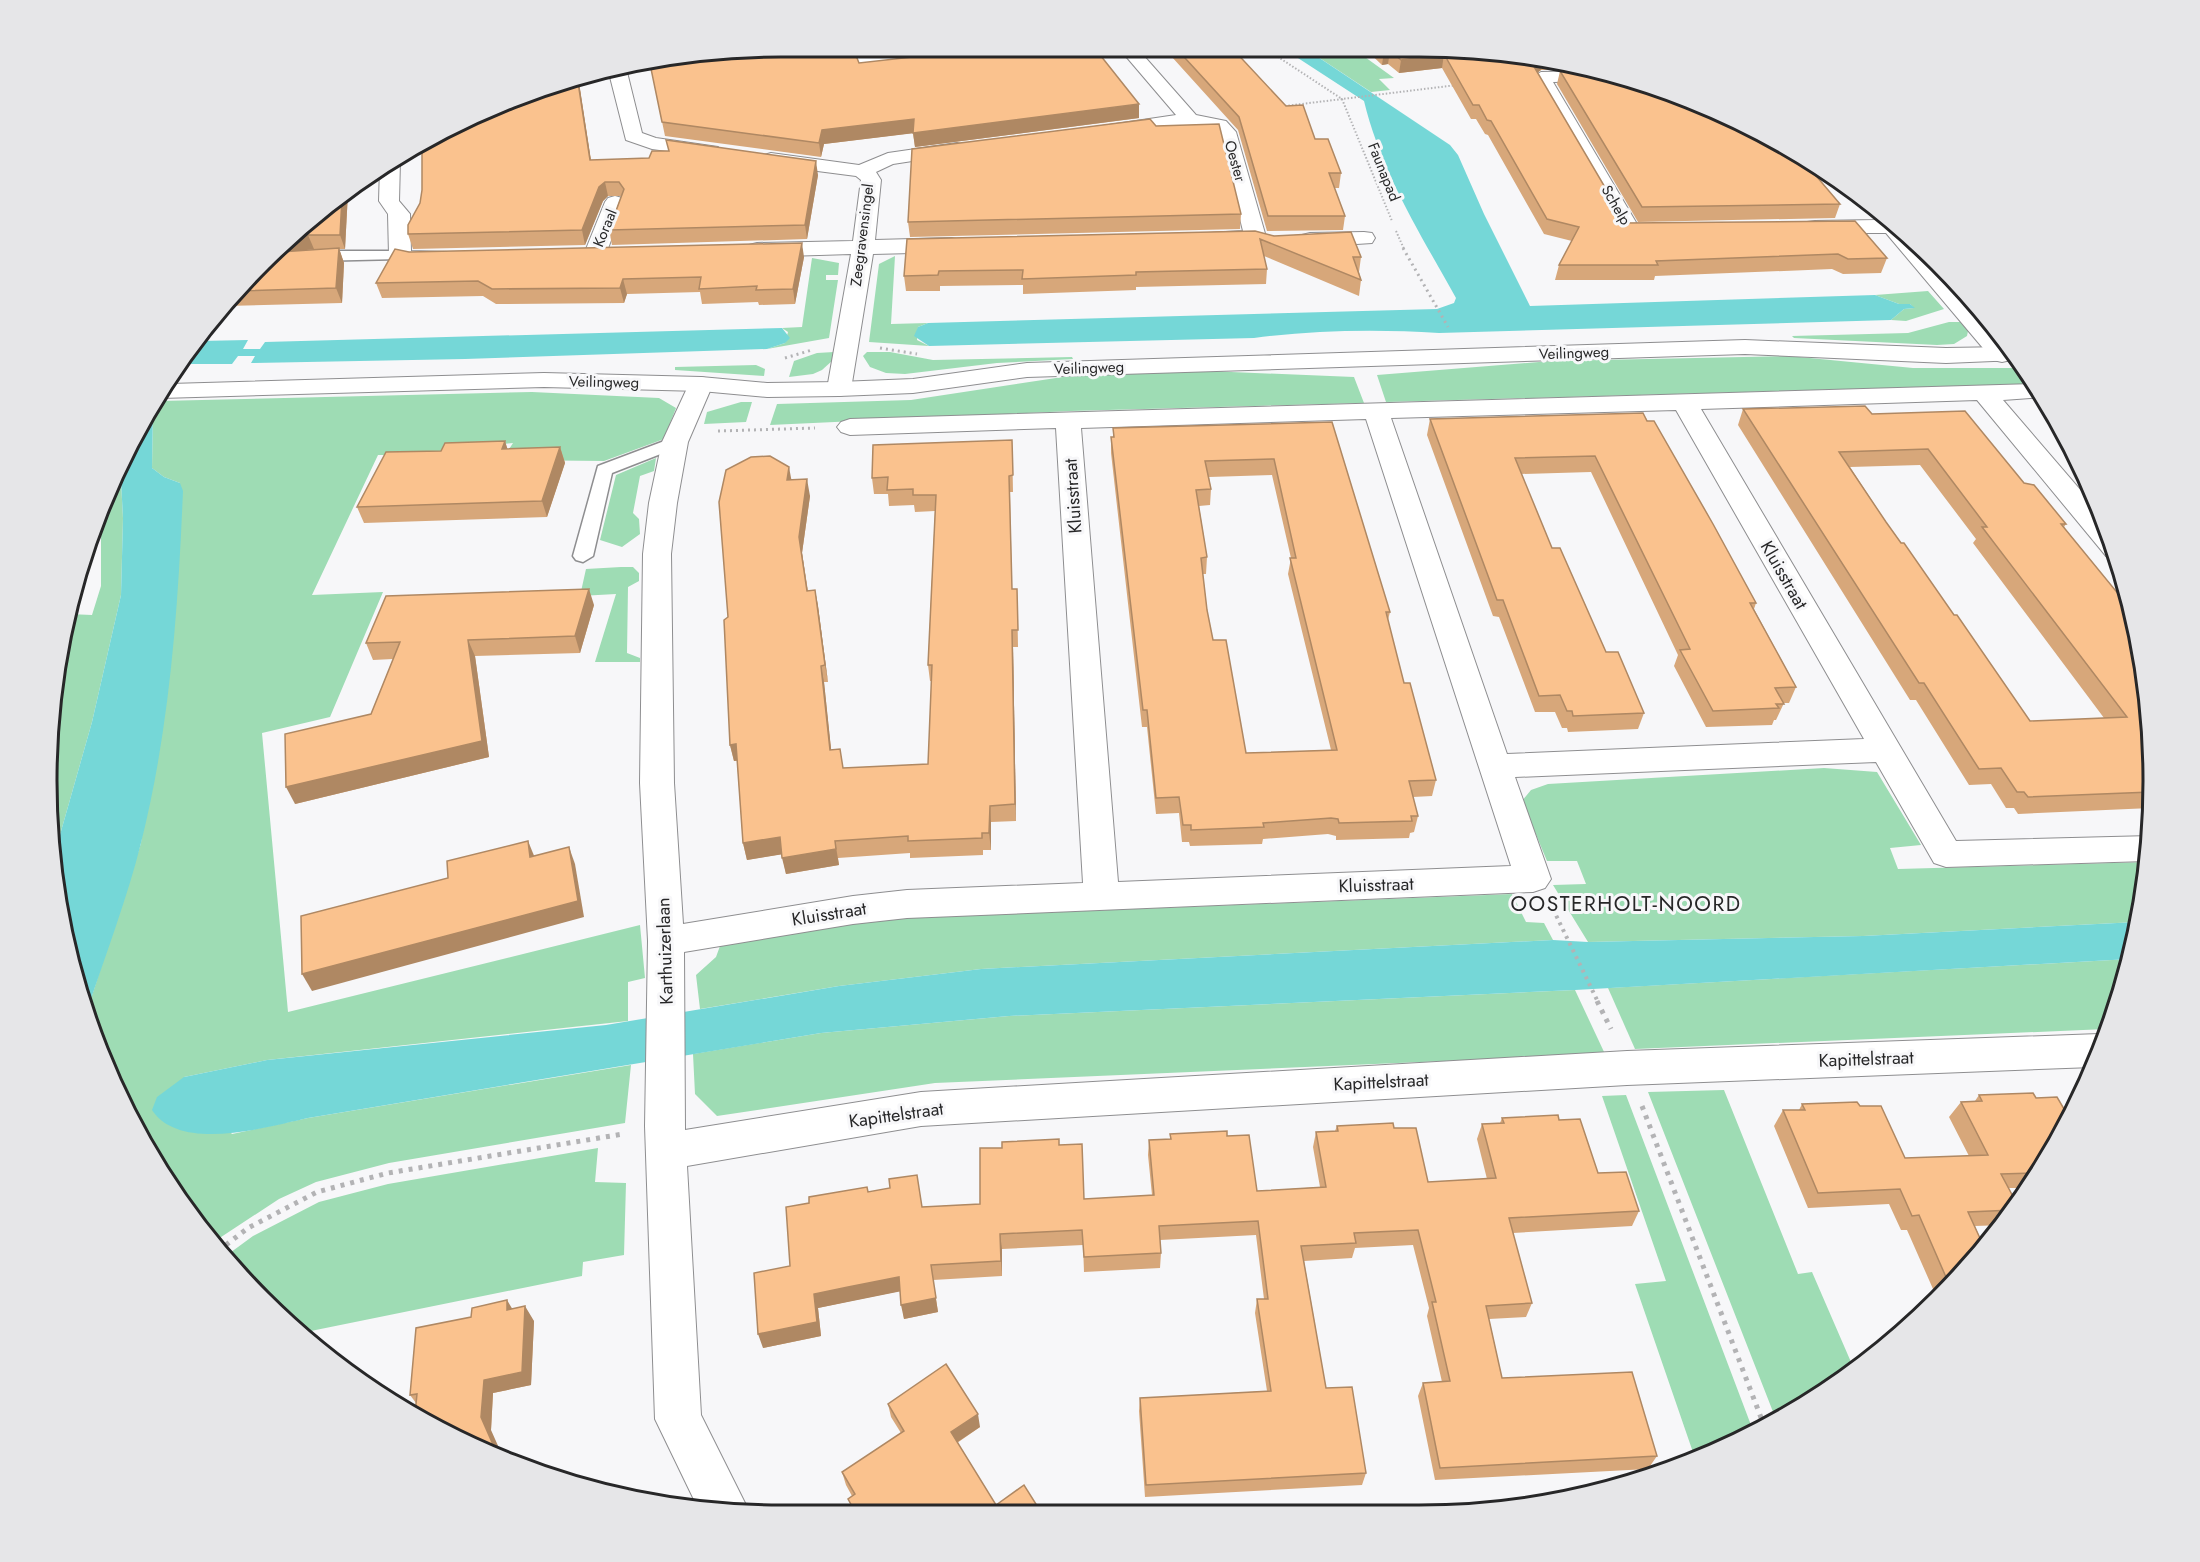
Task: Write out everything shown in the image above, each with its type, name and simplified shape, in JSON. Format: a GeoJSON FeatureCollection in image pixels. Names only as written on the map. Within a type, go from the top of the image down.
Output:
{"type":"FeatureCollection","features":[{"type":"Feature","properties":{"kind":"street"},"geometry":{"type":"LineString","coordinates":[[852,57],[874,61],[936,57]]}},
{"type":"Feature","properties":{"kind":"street"},"geometry":{"type":"LineString","coordinates":[[1136,57],[1190,119]]}},
{"type":"Feature","properties":{"kind":"street","name":"Schelp"},"geometry":{"type":"LineString","coordinates":[[1561,71],[1536,69],[1630,231],[1690,230]]}},
{"type":"Feature","properties":{"kind":"street"},"geometry":{"type":"LineString","coordinates":[[619,76],[630,132],[637,139],[734,154]]}},
{"type":"Feature","properties":{"kind":"street","name":"Oester"},"geometry":{"type":"LineString","coordinates":[[1085,133],[1190,119],[1219,125],[1229,136],[1271,240]]}},
{"type":"Feature","properties":{"kind":"street"},"geometry":{"type":"LineString","coordinates":[[861,171],[888,159],[981,146]]}},
{"type":"Feature","properties":{"kind":"street","name":"Zeegravensingel"},"geometry":{"type":"LineString","coordinates":[[757,157],[861,171],[871,180],[863,247],[839,389]]}},
{"type":"Feature","properties":{"kind":"street"},"geometry":{"type":"LineString","coordinates":[[390,172],[390,201],[399,214],[400,255],[414,258],[459,257]]}},
{"type":"Feature","properties":{"kind":"street","name":"Koraal"},"geometry":{"type":"LineString","coordinates":[[595,254],[615,202]]}},
{"type":"Feature","properties":{"kind":"street"},"geometry":{"type":"LineString","coordinates":[[1797,228],[1878,222]]}},
{"type":"Feature","properties":{"kind":"street"},"geometry":{"type":"LineString","coordinates":[[1196,239],[1364,238]]}},
{"type":"Feature","properties":{"kind":"street"},"geometry":{"type":"LineString","coordinates":[[735,250],[970,244]]}},
{"type":"Feature","properties":{"kind":"street","name":"Koraal"},"geometry":{"type":"LineString","coordinates":[[572,254],[618,253]]}},
{"type":"Feature","properties":{"kind":"street","name":"Veilingweg"},"geometry":{"type":"LineString","coordinates":[[172,391],[544,380],[701,384],[767,390],[839,389],[923,385],[1027,370],[1744,347],[1810,347],[1941,356],[2004,355]]}},
{"type":"Feature","properties":{"kind":"street","name":"Karthuizerlaan"},"geometry":{"type":"LineString","coordinates":[[701,384],[677,437],[665,492],[657,554],[657,783],[666,941],[666,1123],[678,1419],[720,1502]]}},
{"type":"Feature","properties":{"kind":"street"},"geometry":{"type":"LineString","coordinates":[[850,427],[1068,418],[1377,413],[1684,401],[2029,391]]}},
{"type":"Feature","properties":{"kind":"street"},"geometry":{"type":"LineString","coordinates":[[1984,393],[2097,527]]}},
{"type":"Feature","properties":{"kind":"street","name":"Kluisstraat"},"geometry":{"type":"LineString","coordinates":[[1684,401],[1946,854],[2139,848]]}},
{"type":"Feature","properties":{"kind":"street","name":"Kluisstraat"},"geometry":{"type":"LineString","coordinates":[[666,941],[853,910],[907,904],[1533,879],[1377,413]]}},
{"type":"Feature","properties":{"kind":"street","name":"Kluisstraat"},"geometry":{"type":"LineString","coordinates":[[1068,418],[1101,896]]}},
{"type":"Feature","properties":{"kind":"street"},"geometry":{"type":"LineString","coordinates":[[1494,765],[1885,750]]}},
{"type":"Feature","properties":{"kind":"street","name":"Kapittelstraat"},"geometry":{"type":"LineString","coordinates":[[666,1123],[1628,1068],[2091,1050]]}},
{"type":"Feature","properties":{"kind":"lane"},"geometry":{"type":"LineString","coordinates":[[278,261],[314,256],[400,255]]}},
{"type":"Feature","properties":{"kind":"lane"},"geometry":{"type":"LineString","coordinates":[[583,556],[604,470],[677,437]]}},
{"type":"Feature","properties":{"kind":"path"},"geometry":{"type":"LineString","coordinates":[[1279,57],[1342,99]]}},
{"type":"Feature","properties":{"kind":"path"},"geometry":{"type":"LineString","coordinates":[[1284,106],[1457,85]]}},
{"type":"Feature","properties":{"kind":"path","name":"Faunapad"},"geometry":{"type":"LineString","coordinates":[[1342,99],[1398,237],[1414,267],[1437,300],[1452,336]]}},
{"type":"Feature","properties":{"kind":"path"},"geometry":{"type":"LineString","coordinates":[[677,437],[850,427]]}},
{"type":"Feature","properties":{"kind":"path"},"geometry":{"type":"LineString","coordinates":[[1559,919],[1628,1068],[1761,1418]]}},
{"type":"Feature","properties":{"kind":"path"},"geometry":{"type":"LineString","coordinates":[[226,1245],[248,1228],[282,1208],[327,1190],[388,1173],[666,1123]]}},
{"type":"Feature","properties":{"kind":"green space"},"geometry":{"type":"Polygon","coordinates":[[[1318,57],[1365,57],[1394,78],[1379,79],[1390,90],[1371,92],[1318,57]]]}},
{"type":"Feature","properties":{"kind":"green space"},"geometry":{"type":"Polygon","coordinates":[[[895,256],[891,324],[928,323],[918,327],[917,340],[929,346],[869,342],[879,264],[895,256]]]}},
{"type":"Feature","properties":{"kind":"green space"},"geometry":{"type":"Polygon","coordinates":[[[812,258],[839,263],[838,275],[826,275],[826,280],[838,280],[829,338],[767,349],[785,343],[788,332],[782,328],[802,327],[812,258]]]}},
{"type":"Feature","properties":{"kind":"green space"},"geometry":{"type":"Polygon","coordinates":[[[1928,291],[1944,309],[1906,321],[1891,320],[1904,309],[1914,308],[1910,304],[1899,304],[1875,295],[1928,291]]]}},
{"type":"Feature","properties":{"kind":"green space"},"geometry":{"type":"Polygon","coordinates":[[[1949,322],[1962,322],[1968,331],[1967,336],[1954,344],[1937,345],[1794,338],[1792,336],[1908,333],[1949,322]]]}},
{"type":"Feature","properties":{"kind":"green space"},"geometry":{"type":"Polygon","coordinates":[[[834,352],[833,360],[822,370],[813,374],[789,377],[794,361],[817,353],[834,352]]]}},
{"type":"Feature","properties":{"kind":"green space"},"geometry":{"type":"Polygon","coordinates":[[[867,352],[890,352],[933,360],[1072,357],[1073,359],[997,363],[905,374],[886,373],[870,367],[863,356],[867,352]]]}},
{"type":"Feature","properties":{"kind":"green space"},"geometry":{"type":"Polygon","coordinates":[[[1789,356],[1913,368],[2013,368],[2024,384],[1386,402],[1377,375],[1551,361],[1789,356]]]}},
{"type":"Feature","properties":{"kind":"green space"},"geometry":{"type":"Polygon","coordinates":[[[756,365],[765,369],[764,376],[675,370],[675,367],[756,365]]]}},
{"type":"Feature","properties":{"kind":"green space"},"geometry":{"type":"Polygon","coordinates":[[[1208,371],[1354,377],[1364,403],[1071,411],[770,425],[777,404],[911,400],[1076,375],[1208,371]]]}},
{"type":"Feature","properties":{"kind":"green space"},"geometry":{"type":"Polygon","coordinates":[[[532,392],[659,398],[676,408],[664,439],[604,461],[502,460],[513,443],[451,450],[454,455],[378,455],[312,595],[383,592],[330,717],[262,733],[288,1012],[640,925],[645,978],[628,982],[628,1021],[267,1060],[184,1077],[232,1134],[308,1118],[631,1065],[625,1123],[389,1163],[316,1182],[279,1199],[220,1238],[179,1183],[132,1101],[112,1058],[91,999],[141,843],[180,483],[164,477],[152,468],[153,421],[165,401],[532,392]]]}},
{"type":"Feature","properties":{"kind":"green space"},"geometry":{"type":"Polygon","coordinates":[[[741,402],[752,402],[746,422],[704,424],[707,412],[741,402]]]}},
{"type":"Feature","properties":{"kind":"green space"},"geometry":{"type":"Polygon","coordinates":[[[656,458],[654,471],[640,476],[633,513],[639,519],[640,534],[622,547],[600,540],[616,475],[656,458]]]}},
{"type":"Feature","properties":{"kind":"green space"},"geometry":{"type":"Polygon","coordinates":[[[121,484],[123,518],[121,595],[92,722],[60,836],[57,781],[63,686],[77,614],[92,615],[101,586],[101,532],[121,484]]]}},
{"type":"Feature","properties":{"kind":"green space"},"geometry":{"type":"Polygon","coordinates":[[[633,567],[639,573],[639,581],[628,587],[627,653],[640,658],[640,662],[595,662],[616,594],[580,596],[586,569],[633,567]]]}},
{"type":"Feature","properties":{"kind":"green space"},"geometry":{"type":"Polygon","coordinates":[[[1824,768],[1877,772],[1921,845],[1890,848],[1898,869],[2138,862],[2129,922],[1863,936],[1588,942],[1553,885],[1586,884],[1577,861],[1547,861],[1522,801],[1531,790],[1548,784],[1824,768]]]}},
{"type":"Feature","properties":{"kind":"green space"},"geometry":{"type":"Polygon","coordinates":[[[1512,894],[1526,922],[1544,923],[1553,940],[981,969],[839,986],[700,1009],[696,975],[716,957],[720,946],[813,928],[886,919],[1512,894]]]}},
{"type":"Feature","properties":{"kind":"green space"},"geometry":{"type":"Polygon","coordinates":[[[2120,960],[2099,1029],[1635,1049],[1608,988],[2120,960]]]}},
{"type":"Feature","properties":{"kind":"green space"},"geometry":{"type":"Polygon","coordinates":[[[1575,990],[1605,1054],[935,1083],[717,1116],[695,1094],[693,1054],[821,1033],[1009,1016],[1575,990]]]}},
{"type":"Feature","properties":{"kind":"green space"},"geometry":{"type":"Polygon","coordinates":[[[1724,1090],[1798,1274],[1812,1272],[1851,1362],[1773,1412],[1648,1092],[1724,1090]]]}},
{"type":"Feature","properties":{"kind":"green space"},"geometry":{"type":"Polygon","coordinates":[[[1626,1095],[1751,1424],[1693,1451],[1635,1284],[1666,1281],[1602,1096],[1626,1095]]]}},
{"type":"Feature","properties":{"kind":"green space"},"geometry":{"type":"Polygon","coordinates":[[[598,1148],[595,1182],[626,1183],[624,1255],[583,1262],[582,1276],[311,1331],[269,1293],[232,1252],[253,1236],[319,1202],[388,1184],[598,1148]]]}},
{"type":"Feature","properties":{"kind":"water"},"geometry":{"type":"Polygon","coordinates":[[[1296,57],[1318,57],[1450,145],[1458,155],[1484,214],[1530,306],[1875,295],[1899,304],[1910,304],[1915,308],[1904,309],[1891,320],[1439,333],[1346,331],[1254,338],[929,346],[914,336],[918,327],[928,323],[1437,309],[1454,303],[1456,298],[1391,178],[1371,127],[1364,101],[1296,57]]]}},
{"type":"Feature","properties":{"kind":"water"},"geometry":{"type":"Polygon","coordinates":[[[782,328],[790,338],[785,343],[767,349],[465,359],[251,363],[255,356],[238,356],[232,364],[190,364],[206,341],[248,340],[243,349],[260,349],[265,342],[782,328]]]}},
{"type":"Feature","properties":{"kind":"water"},"geometry":{"type":"Polygon","coordinates":[[[153,421],[152,468],[164,477],[180,483],[183,491],[171,668],[159,756],[141,843],[91,999],[71,922],[63,876],[60,836],[92,722],[121,595],[123,518],[121,484],[153,421]]]}},
{"type":"Feature","properties":{"kind":"water"},"geometry":{"type":"Polygon","coordinates":[[[2129,922],[2120,960],[1575,990],[1009,1016],[821,1033],[308,1118],[225,1134],[182,1131],[165,1123],[152,1110],[157,1097],[184,1077],[267,1060],[606,1025],[839,986],[981,969],[1553,940],[1588,942],[1863,936],[2129,922]]]}},
{"type":"Feature","properties":{"kind":"building"},"geometry":{"type":"Polygon","coordinates":[[[781,57],[857,57],[859,63],[913,57],[1102,57],[1139,104],[913,133],[914,119],[822,130],[819,143],[662,122],[651,69],[686,63],[781,57]]]}},
{"type":"Feature","properties":{"kind":"building"},"geometry":{"type":"Polygon","coordinates":[[[1184,57],[1240,57],[1286,106],[1303,105],[1315,139],[1328,139],[1341,173],[1329,173],[1345,216],[1268,216],[1239,117],[1184,57]]]}},
{"type":"Feature","properties":{"kind":"building"},"geometry":{"type":"Polygon","coordinates":[[[1397,57],[1422,57],[1401,60],[1397,57]]]}},
{"type":"Feature","properties":{"kind":"building"},"geometry":{"type":"Polygon","coordinates":[[[1446,58],[1534,66],[1626,223],[1855,221],[1887,258],[1848,259],[1838,254],[1656,261],[1658,265],[1559,265],[1579,227],[1547,219],[1491,121],[1487,120],[1479,105],[1473,105],[1446,58]]]}},
{"type":"Feature","properties":{"kind":"building"},"geometry":{"type":"Polygon","coordinates":[[[1560,71],[1652,95],[1739,132],[1816,176],[1840,204],[1642,207],[1560,71]]]}},
{"type":"Feature","properties":{"kind":"building"},"geometry":{"type":"Polygon","coordinates":[[[579,86],[590,160],[649,158],[652,151],[669,151],[666,140],[816,161],[805,225],[609,230],[624,189],[619,182],[605,182],[599,187],[582,230],[408,234],[408,225],[420,203],[422,152],[504,112],[579,86]]]}},
{"type":"Feature","properties":{"kind":"building"},"geometry":{"type":"Polygon","coordinates":[[[1150,119],[1156,126],[1219,124],[1241,214],[908,222],[912,149],[1150,119]]]}},
{"type":"Feature","properties":{"kind":"building"},"geometry":{"type":"Polygon","coordinates":[[[342,206],[340,235],[306,235],[342,206]]]}},
{"type":"Feature","properties":{"kind":"building"},"geometry":{"type":"Polygon","coordinates":[[[1255,231],[1274,236],[1351,232],[1361,257],[1353,257],[1361,280],[1260,239],[1267,269],[1136,272],[1136,275],[1022,279],[1023,270],[939,271],[938,275],[904,276],[907,239],[1255,231]]]}},
{"type":"Feature","properties":{"kind":"building"},"geometry":{"type":"Polygon","coordinates":[[[802,243],[793,289],[756,290],[757,286],[699,289],[701,277],[623,279],[620,288],[492,289],[478,281],[376,283],[395,249],[409,252],[802,243]]]}},
{"type":"Feature","properties":{"kind":"building"},"geometry":{"type":"Polygon","coordinates":[[[339,248],[336,288],[249,291],[288,251],[339,248]]]}},
{"type":"Feature","properties":{"kind":"building"},"geometry":{"type":"Polygon","coordinates":[[[1865,406],[1872,414],[1965,411],[2024,483],[2034,485],[2066,524],[2061,524],[2118,593],[2137,686],[2143,792],[2028,797],[2024,792],[2017,792],[2001,768],[1979,769],[1924,683],[1919,683],[1743,409],[1865,406]],[[1928,449],[1839,452],[1886,522],[1901,543],[1904,543],[1954,615],[1957,615],[2030,721],[2127,717],[1982,527],[1987,527],[1928,449]]]}},
{"type":"Feature","properties":{"kind":"building"},"geometry":{"type":"Polygon","coordinates":[[[1643,413],[1647,421],[1654,421],[1713,524],[1756,603],[1750,603],[1796,687],[1775,688],[1784,704],[1776,704],[1779,708],[1713,711],[1680,650],[1690,649],[1595,456],[1515,458],[1552,548],[1560,548],[1606,652],[1618,652],[1644,713],[1573,716],[1572,711],[1567,711],[1560,695],[1539,696],[1503,600],[1497,600],[1430,419],[1643,413]]]}},
{"type":"Feature","properties":{"kind":"building"},"geometry":{"type":"Polygon","coordinates":[[[1332,422],[1390,612],[1386,612],[1404,683],[1410,683],[1436,780],[1409,781],[1418,816],[1411,816],[1412,821],[1339,823],[1338,819],[1331,818],[1263,823],[1264,827],[1191,830],[1191,825],[1183,825],[1179,797],[1156,798],[1147,710],[1143,710],[1111,437],[1114,437],[1113,428],[1332,422]],[[1274,459],[1205,461],[1211,489],[1196,490],[1207,557],[1201,558],[1207,610],[1213,640],[1226,640],[1246,753],[1337,750],[1290,558],[1296,558],[1274,459]]]}},
{"type":"Feature","properties":{"kind":"building"},"geometry":{"type":"Polygon","coordinates":[[[1012,440],[1013,475],[1009,476],[1012,589],[1017,589],[1018,630],[1012,630],[1015,804],[990,806],[989,833],[982,833],[982,838],[908,841],[908,836],[835,841],[836,849],[782,858],[780,837],[743,843],[736,744],[730,745],[724,620],[728,617],[719,502],[726,470],[751,457],[770,456],[789,467],[787,480],[807,479],[799,537],[807,591],[815,590],[825,665],[821,666],[830,750],[840,749],[843,768],[928,764],[932,665],[928,665],[936,495],[913,495],[913,489],[887,490],[888,477],[872,478],[873,445],[1012,440]]]}},
{"type":"Feature","properties":{"kind":"building"},"geometry":{"type":"Polygon","coordinates":[[[505,441],[502,449],[560,447],[542,501],[357,507],[386,452],[441,451],[445,443],[505,441]]]}},
{"type":"Feature","properties":{"kind":"building"},"geometry":{"type":"Polygon","coordinates":[[[589,589],[575,636],[468,640],[482,741],[286,787],[285,734],[371,714],[400,642],[366,643],[386,596],[589,589]]]}},
{"type":"Feature","properties":{"kind":"building"},"geometry":{"type":"Polygon","coordinates":[[[528,841],[530,857],[569,847],[578,901],[302,974],[301,916],[448,878],[447,861],[528,841]]]}},
{"type":"Feature","properties":{"kind":"building"},"geometry":{"type":"Polygon","coordinates":[[[2033,1093],[2036,1098],[2057,1097],[2064,1109],[2027,1173],[2001,1174],[2012,1195],[2001,1211],[1968,1212],[1980,1238],[1946,1277],[1919,1215],[1912,1216],[1900,1189],[1818,1193],[1783,1110],[1805,1110],[1802,1104],[1857,1102],[1860,1106],[1881,1106],[1905,1158],[1988,1155],[1961,1102],[1982,1101],[1979,1095],[2033,1093]]]}},
{"type":"Feature","properties":{"kind":"building"},"geometry":{"type":"Polygon","coordinates":[[[1558,1115],[1559,1120],[1580,1119],[1598,1173],[1626,1172],[1639,1211],[1509,1218],[1532,1303],[1486,1306],[1502,1378],[1632,1372],[1657,1456],[1440,1468],[1423,1383],[1450,1381],[1432,1302],[1436,1302],[1418,1230],[1354,1233],[1356,1243],[1301,1246],[1326,1388],[1352,1387],[1366,1473],[1146,1485],[1140,1398],[1271,1391],[1257,1299],[1268,1299],[1258,1221],[1159,1226],[1161,1253],[1084,1257],[1082,1230],[1000,1234],[1001,1261],[931,1265],[936,1298],[901,1305],[899,1277],[848,1287],[814,1294],[817,1322],[758,1334],[754,1273],[790,1266],[786,1207],[809,1203],[809,1197],[867,1187],[868,1192],[890,1188],[889,1179],[917,1175],[922,1207],[980,1204],[980,1148],[1002,1148],[1002,1142],[1059,1139],[1059,1145],[1082,1144],[1084,1199],[1154,1195],[1149,1140],[1171,1139],[1170,1134],[1227,1131],[1227,1136],[1249,1135],[1257,1191],[1326,1187],[1316,1132],[1338,1131],[1337,1126],[1393,1123],[1394,1128],[1416,1128],[1428,1182],[1496,1178],[1482,1124],[1504,1123],[1502,1118],[1558,1115]]]}},
{"type":"Feature","properties":{"kind":"building"},"geometry":{"type":"Polygon","coordinates":[[[507,1300],[507,1310],[525,1306],[522,1372],[484,1380],[481,1417],[493,1445],[419,1408],[416,1406],[417,1394],[410,1395],[416,1328],[471,1317],[472,1308],[507,1300]]]}},
{"type":"Feature","properties":{"kind":"building"},"geometry":{"type":"Polygon","coordinates":[[[946,1364],[978,1414],[951,1432],[996,1505],[851,1505],[848,1499],[855,1494],[842,1472],[904,1431],[888,1404],[946,1364]]]}},
{"type":"Feature","properties":{"kind":"building"},"geometry":{"type":"Polygon","coordinates":[[[1024,1485],[1037,1505],[996,1505],[1024,1485]]]}},
{"type":"Feature","properties":{"kind":"district","name":"OOSTERHOLT-NOORD"},"geometry":{"type":"Point","coordinates":[1626,904]}}]}
